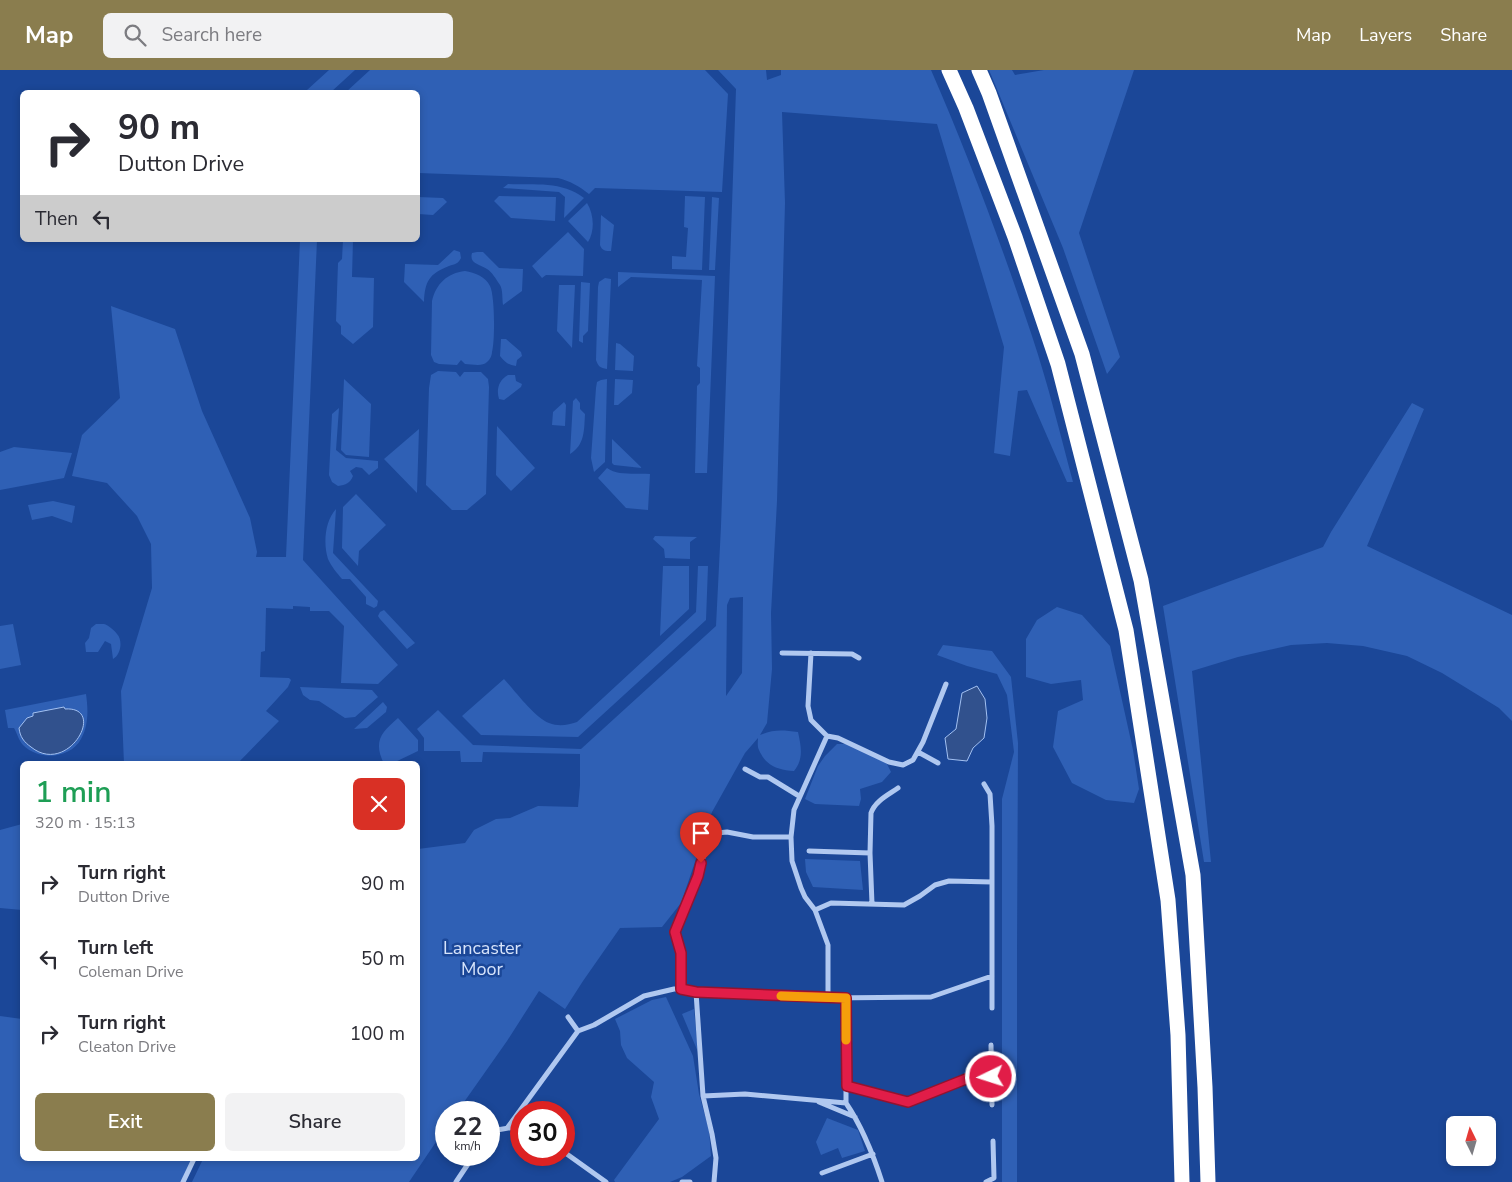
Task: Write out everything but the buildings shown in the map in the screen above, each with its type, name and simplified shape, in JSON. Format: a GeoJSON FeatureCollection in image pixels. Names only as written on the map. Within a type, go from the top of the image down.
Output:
{"type":"FeatureCollection","features":[{"type":"Feature","properties":{"kind":"highway"},"geometry":{"type":"LineString","coordinates":[[949,70],[966,108],[1015,236],[1058,364],[1126,630],[1168,900],[1178,1035],[1182,1182]]}},
{"type":"Feature","properties":{"kind":"highway"},"geometry":{"type":"LineString","coordinates":[[979,70],[989,93],[1082,354],[1141,580],[1193,875],[1205,1087],[1208,1182]]}},
{"type":"Feature","properties":{"kind":"street"},"geometry":{"type":"LineString","coordinates":[[782,653],[852,654],[859,658]]}},
{"type":"Feature","properties":{"kind":"street"},"geometry":{"type":"LineString","coordinates":[[811,653],[808,706],[811,720],[827,736],[838,738],[889,762],[903,764],[913,760],[946,684]]}},
{"type":"Feature","properties":{"kind":"street"},"geometry":{"type":"LineString","coordinates":[[827,736],[794,810],[791,837],[792,861],[800,888],[804,897],[815,910],[828,944],[828,998]]}},
{"type":"Feature","properties":{"kind":"street"},"geometry":{"type":"LineString","coordinates":[[918,752],[938,763]]}},
{"type":"Feature","properties":{"kind":"street"},"geometry":{"type":"LineString","coordinates":[[745,769],[760,777],[768,777],[799,796]]}},
{"type":"Feature","properties":{"kind":"street"},"geometry":{"type":"LineString","coordinates":[[984,784],[990,794],[992,826],[992,1008]]}},
{"type":"Feature","properties":{"kind":"street"},"geometry":{"type":"LineString","coordinates":[[872,904],[870,853],[873,808],[878,802],[898,788]]}},
{"type":"Feature","properties":{"kind":"street"},"geometry":{"type":"LineString","coordinates":[[681,989],[681,953],[675,932],[698,876],[710,839],[717,833],[727,832],[752,837],[791,837]]}},
{"type":"Feature","properties":{"kind":"street"},"geometry":{"type":"LineString","coordinates":[[809,851],[870,853]]}},
{"type":"Feature","properties":{"kind":"street"},"geometry":{"type":"LineString","coordinates":[[815,910],[831,903],[904,905],[935,885],[949,881],[992,882]]}},
{"type":"Feature","properties":{"kind":"street"},"geometry":{"type":"LineString","coordinates":[[500,1129],[508,1127],[578,1032],[594,1025],[644,996],[681,989],[696,992],[828,998],[931,997],[992,976]]}},
{"type":"Feature","properties":{"kind":"street"},"geometry":{"type":"LineString","coordinates":[[696,992],[703,1096],[716,1158],[714,1182]]}},
{"type":"Feature","properties":{"kind":"street"},"geometry":{"type":"LineString","coordinates":[[846,998],[846,1103],[856,1117],[882,1182]]}},
{"type":"Feature","properties":{"kind":"street"},"geometry":{"type":"LineString","coordinates":[[568,1017],[578,1032]]}},
{"type":"Feature","properties":{"kind":"street"},"geometry":{"type":"LineString","coordinates":[[991,1045],[992,1105]]}},
{"type":"Feature","properties":{"kind":"street"},"geometry":{"type":"LineString","coordinates":[[847,1086],[908,1102],[971,1077],[991,1077]]}},
{"type":"Feature","properties":{"kind":"street"},"geometry":{"type":"LineString","coordinates":[[703,1096],[745,1094],[846,1103]]}},
{"type":"Feature","properties":{"kind":"street"},"geometry":{"type":"LineString","coordinates":[[811,1099],[856,1117]]}},
{"type":"Feature","properties":{"kind":"street"},"geometry":{"type":"LineString","coordinates":[[986,1182],[994,1178],[993,1141]]}},
{"type":"Feature","properties":{"kind":"street"},"geometry":{"type":"LineString","coordinates":[[822,1173],[872,1154]]}},
{"type":"Feature","properties":{"kind":"street"},"geometry":{"type":"LineString","coordinates":[[575,1160],[606,1182]]}},
{"type":"Feature","properties":{"kind":"street"},"geometry":{"type":"LineString","coordinates":[[183,1182],[193,1161]]}},
{"type":"Feature","properties":{"kind":"street"},"geometry":{"type":"LineString","coordinates":[[456,1182],[467,1166]]}},
{"type":"Feature","properties":{"kind":"street"},"geometry":{"type":"LineString","coordinates":[[682,1182],[690,1182]]}},
{"type":"Feature","properties":{"kind":"green space"},"geometry":{"type":"Polygon","coordinates":[[[329,70],[355,70],[333,90],[307,90],[329,70]]]}},
{"type":"Feature","properties":{"kind":"green space"},"geometry":{"type":"Polygon","coordinates":[[[370,70],[705,70],[728,94],[722,192],[595,188],[589,194],[574,184],[558,178],[420,173],[420,90],[348,90],[370,70]]]}},
{"type":"Feature","properties":{"kind":"green space","name":"Lancaster Moor"},"geometry":{"type":"Polygon","coordinates":[[[718,70],[766,70],[767,80],[781,75],[781,70],[931,70],[972,169],[1021,302],[1054,409],[1073,482],[1067,482],[1027,390],[1018,391],[1010,456],[994,453],[1004,347],[937,124],[782,112],[785,203],[777,501],[771,613],[772,669],[767,723],[760,735],[779,731],[798,732],[801,752],[797,766],[794,771],[773,766],[765,760],[759,750],[758,738],[745,753],[712,812],[681,903],[662,927],[620,928],[565,1009],[539,991],[465,1101],[435,1101],[435,1143],[409,1182],[192,1182],[202,1161],[420,1161],[420,849],[465,843],[474,830],[496,819],[510,818],[538,806],[578,807],[580,754],[483,752],[482,762],[461,762],[460,751],[424,751],[424,738],[417,729],[438,710],[473,745],[581,749],[716,626],[736,89],[718,70]],[[743,597],[730,598],[727,605],[726,696],[742,673],[743,597]]]}},
{"type":"Feature","properties":{"kind":"green space"},"geometry":{"type":"Polygon","coordinates":[[[989,70],[1012,70],[1015,75],[1044,70],[1134,70],[1079,233],[1120,357],[1107,374],[1063,248],[989,70]]]}},
{"type":"Feature","properties":{"kind":"green space"},"geometry":{"type":"Polygon","coordinates":[[[508,184],[557,186],[584,198],[564,218],[565,197],[559,192],[503,188],[508,184]]]}},
{"type":"Feature","properties":{"kind":"green space"},"geometry":{"type":"Polygon","coordinates":[[[499,196],[556,197],[555,221],[511,218],[494,201],[499,196]]]}},
{"type":"Feature","properties":{"kind":"green space"},"geometry":{"type":"Polygon","coordinates":[[[685,196],[705,197],[702,270],[672,269],[672,256],[686,257],[688,228],[684,227],[685,196]]]}},
{"type":"Feature","properties":{"kind":"green space"},"geometry":{"type":"Polygon","coordinates":[[[420,197],[443,198],[447,202],[433,215],[420,214],[420,197]]]}},
{"type":"Feature","properties":{"kind":"green space"},"geometry":{"type":"Polygon","coordinates":[[[712,197],[719,198],[715,270],[709,270],[712,197]]]}},
{"type":"Feature","properties":{"kind":"green space"},"geometry":{"type":"Polygon","coordinates":[[[587,203],[593,223],[592,233],[588,242],[568,221],[587,203]]]}},
{"type":"Feature","properties":{"kind":"green space"},"geometry":{"type":"Polygon","coordinates":[[[601,215],[614,225],[611,251],[603,250],[600,245],[601,215]]]}},
{"type":"Feature","properties":{"kind":"green space"},"geometry":{"type":"Polygon","coordinates":[[[568,232],[584,249],[583,276],[546,275],[542,278],[532,266],[568,232]]]}},
{"type":"Feature","properties":{"kind":"green space"},"geometry":{"type":"Polygon","coordinates":[[[300,242],[317,242],[303,560],[398,665],[378,684],[341,683],[344,626],[329,611],[310,611],[310,607],[293,606],[293,609],[266,608],[265,651],[261,652],[260,677],[289,678],[291,680],[288,687],[266,711],[279,721],[240,761],[124,761],[121,691],[152,588],[151,544],[137,516],[107,483],[72,476],[82,435],[120,398],[111,306],[175,329],[202,411],[250,518],[257,552],[256,557],[286,557],[300,242]]]}},
{"type":"Feature","properties":{"kind":"green space"},"geometry":{"type":"Polygon","coordinates":[[[343,242],[353,242],[352,277],[374,278],[373,327],[353,344],[341,334],[341,326],[336,321],[338,263],[342,259],[343,242]]]}},
{"type":"Feature","properties":{"kind":"green space"},"geometry":{"type":"Polygon","coordinates":[[[454,250],[460,252],[460,260],[437,272],[429,279],[424,302],[404,282],[405,264],[438,265],[454,250]]]}},
{"type":"Feature","properties":{"kind":"green space"},"geometry":{"type":"Polygon","coordinates":[[[483,252],[499,268],[523,269],[522,291],[503,305],[500,285],[489,270],[473,262],[472,253],[483,252]]]}},
{"type":"Feature","properties":{"kind":"green space"},"geometry":{"type":"Polygon","coordinates":[[[465,271],[483,277],[492,291],[494,338],[492,355],[485,364],[465,364],[461,360],[457,365],[439,364],[434,362],[431,355],[432,301],[436,289],[443,280],[453,274],[465,271]]]}},
{"type":"Feature","properties":{"kind":"green space"},"geometry":{"type":"Polygon","coordinates":[[[618,272],[715,276],[707,473],[695,473],[697,386],[700,383],[700,368],[697,366],[702,280],[631,277],[618,287],[618,272]]]}},
{"type":"Feature","properties":{"kind":"green space"},"geometry":{"type":"Polygon","coordinates":[[[605,278],[611,279],[607,369],[600,366],[596,360],[598,287],[599,282],[605,278]]]}},
{"type":"Feature","properties":{"kind":"green space"},"geometry":{"type":"Polygon","coordinates":[[[581,282],[590,283],[588,331],[583,336],[583,343],[579,341],[581,282]]]}},
{"type":"Feature","properties":{"kind":"green space"},"geometry":{"type":"Polygon","coordinates":[[[559,285],[575,285],[572,348],[557,331],[559,285]]]}},
{"type":"Feature","properties":{"kind":"green space"},"geometry":{"type":"Polygon","coordinates":[[[501,339],[506,339],[521,352],[522,356],[517,360],[516,366],[507,363],[500,356],[501,339]]]}},
{"type":"Feature","properties":{"kind":"green space"},"geometry":{"type":"Polygon","coordinates":[[[616,343],[620,344],[634,356],[633,371],[615,370],[616,343]]]}},
{"type":"Feature","properties":{"kind":"green space"},"geometry":{"type":"Polygon","coordinates":[[[438,371],[456,372],[460,377],[464,372],[481,372],[488,379],[486,494],[467,510],[452,510],[426,485],[429,388],[431,375],[438,371]]]}},
{"type":"Feature","properties":{"kind":"green space"},"geometry":{"type":"Polygon","coordinates":[[[508,375],[515,375],[516,381],[522,384],[521,387],[504,400],[499,399],[499,385],[502,379],[508,375]]]}},
{"type":"Feature","properties":{"kind":"green space"},"geometry":{"type":"Polygon","coordinates":[[[344,379],[371,404],[369,457],[346,455],[341,450],[344,379]]]}},
{"type":"Feature","properties":{"kind":"green space"},"geometry":{"type":"Polygon","coordinates":[[[607,379],[605,462],[594,472],[591,458],[596,388],[597,382],[607,379]]]}},
{"type":"Feature","properties":{"kind":"green space"},"geometry":{"type":"Polygon","coordinates":[[[615,379],[633,380],[632,393],[618,405],[614,405],[615,379]]]}},
{"type":"Feature","properties":{"kind":"green space"},"geometry":{"type":"Polygon","coordinates":[[[576,398],[580,403],[580,409],[585,414],[584,431],[579,446],[570,454],[573,401],[576,398]]]}},
{"type":"Feature","properties":{"kind":"green space"},"geometry":{"type":"Polygon","coordinates":[[[564,402],[566,405],[565,426],[552,425],[553,412],[564,402]]]}},
{"type":"Feature","properties":{"kind":"green space"},"geometry":{"type":"Polygon","coordinates":[[[1412,403],[1424,409],[1367,546],[1512,615],[1512,721],[1499,708],[1442,673],[1407,656],[1363,646],[1327,643],[1291,645],[1238,657],[1192,671],[1211,862],[1204,862],[1163,606],[1323,547],[1412,403]]]}},
{"type":"Feature","properties":{"kind":"green space"},"geometry":{"type":"Polygon","coordinates":[[[339,408],[336,450],[346,458],[378,461],[378,468],[369,475],[362,468],[356,467],[350,471],[353,476],[349,482],[338,486],[332,482],[329,475],[332,414],[339,408]]]}},
{"type":"Feature","properties":{"kind":"green space"},"geometry":{"type":"Polygon","coordinates":[[[497,426],[535,468],[511,491],[496,475],[497,426]]]}},
{"type":"Feature","properties":{"kind":"green space"},"geometry":{"type":"Polygon","coordinates":[[[419,429],[417,493],[384,459],[419,429]]]}},
{"type":"Feature","properties":{"kind":"green space"},"geometry":{"type":"Polygon","coordinates":[[[612,439],[642,468],[614,465],[612,463],[612,439]]]}},
{"type":"Feature","properties":{"kind":"green space"},"geometry":{"type":"Polygon","coordinates":[[[14,447],[72,453],[64,478],[0,490],[0,452],[14,447]]]}},
{"type":"Feature","properties":{"kind":"green space"},"geometry":{"type":"Polygon","coordinates":[[[607,468],[611,471],[622,473],[650,474],[648,510],[626,508],[598,478],[607,468]]]}},
{"type":"Feature","properties":{"kind":"green space"},"geometry":{"type":"Polygon","coordinates":[[[356,494],[386,525],[359,551],[358,566],[342,548],[343,507],[356,494]]]}},
{"type":"Feature","properties":{"kind":"green space"},"geometry":{"type":"Polygon","coordinates":[[[53,501],[75,506],[72,523],[52,516],[32,520],[28,505],[53,501]]]}},
{"type":"Feature","properties":{"kind":"green space"},"geometry":{"type":"Polygon","coordinates":[[[336,509],[333,553],[378,601],[377,606],[374,608],[366,604],[366,597],[350,579],[342,579],[328,559],[326,532],[329,520],[336,509]]]}},
{"type":"Feature","properties":{"kind":"green space"},"geometry":{"type":"Polygon","coordinates":[[[655,536],[697,537],[690,542],[690,559],[665,558],[664,549],[653,539],[655,536]]]}},
{"type":"Feature","properties":{"kind":"green space"},"geometry":{"type":"Polygon","coordinates":[[[663,566],[689,566],[689,609],[660,636],[663,566]]]}},
{"type":"Feature","properties":{"kind":"green space"},"geometry":{"type":"Polygon","coordinates":[[[698,566],[708,566],[706,620],[578,737],[481,735],[462,716],[504,679],[543,720],[560,725],[577,722],[696,612],[698,566]]]}},
{"type":"Feature","properties":{"kind":"green space"},"geometry":{"type":"Polygon","coordinates":[[[1057,607],[1082,615],[1110,646],[1133,750],[1139,789],[1134,803],[1106,800],[1072,783],[1053,747],[1058,711],[1083,700],[1081,680],[1051,684],[1026,677],[1026,639],[1037,620],[1057,607]]]}},
{"type":"Feature","properties":{"kind":"green space"},"geometry":{"type":"Polygon","coordinates":[[[384,610],[415,643],[407,649],[378,616],[384,610]]]}},
{"type":"Feature","properties":{"kind":"green space"},"geometry":{"type":"Polygon","coordinates":[[[13,624],[21,665],[0,669],[0,626],[13,624]]]}},
{"type":"Feature","properties":{"kind":"green space"},"geometry":{"type":"Polygon","coordinates":[[[96,624],[104,624],[115,631],[119,637],[119,651],[113,659],[111,644],[105,641],[98,652],[86,652],[85,643],[89,638],[91,628],[96,624]]]}},
{"type":"Feature","properties":{"kind":"green space"},"geometry":{"type":"Polygon","coordinates":[[[943,645],[992,651],[1011,677],[1018,743],[1017,1182],[1002,1182],[1002,799],[1014,752],[1007,695],[997,674],[937,655],[943,645]]]}},
{"type":"Feature","properties":{"kind":"green space"},"geometry":{"type":"Polygon","coordinates":[[[300,687],[372,690],[378,697],[355,717],[345,718],[319,701],[310,700],[303,695],[300,687]]]}},
{"type":"Feature","properties":{"kind":"green space"},"geometry":{"type":"Polygon","coordinates":[[[86,694],[87,716],[84,734],[70,751],[54,756],[37,754],[22,743],[14,728],[8,728],[5,710],[86,694]]]}},
{"type":"Feature","properties":{"kind":"green space"},"geometry":{"type":"Polygon","coordinates":[[[383,702],[387,707],[386,712],[367,728],[354,729],[383,702]]]}},
{"type":"Feature","properties":{"kind":"green space"},"geometry":{"type":"Polygon","coordinates":[[[398,718],[418,740],[418,751],[397,761],[383,761],[379,743],[387,728],[398,718]]]}},
{"type":"Feature","properties":{"kind":"green space"},"geometry":{"type":"Polygon","coordinates":[[[837,744],[851,744],[884,758],[891,772],[882,782],[860,789],[861,799],[859,806],[815,804],[805,799],[818,766],[837,744]]]}},
{"type":"Feature","properties":{"kind":"green space"},"geometry":{"type":"Polygon","coordinates":[[[20,825],[20,910],[0,908],[0,830],[20,825]]]}},
{"type":"Feature","properties":{"kind":"green space"},"geometry":{"type":"Polygon","coordinates":[[[805,859],[860,861],[863,890],[813,887],[806,872],[805,859]]]}},
{"type":"Feature","properties":{"kind":"green space"},"geometry":{"type":"Polygon","coordinates":[[[666,997],[693,1056],[699,1094],[709,1130],[711,1156],[682,1177],[670,1182],[615,1182],[614,1180],[659,1119],[651,1097],[654,1082],[627,1058],[621,1045],[620,1031],[615,1019],[652,1000],[666,997]]]}},
{"type":"Feature","properties":{"kind":"green space"},"geometry":{"type":"Polygon","coordinates":[[[694,1009],[698,1052],[682,1014],[694,1009]]]}},
{"type":"Feature","properties":{"kind":"green space"},"geometry":{"type":"Polygon","coordinates":[[[0,1016],[20,1019],[20,1161],[193,1161],[183,1182],[0,1182],[0,1016]]]}},
{"type":"Feature","properties":{"kind":"green space"},"geometry":{"type":"Polygon","coordinates":[[[827,1118],[858,1130],[865,1151],[842,1158],[838,1148],[821,1155],[816,1142],[827,1118]]]}},
{"type":"Feature","properties":{"kind":"shaded area"},"geometry":{"type":"Polygon","coordinates":[[[977,686],[985,699],[987,718],[984,738],[973,748],[967,761],[948,759],[945,738],[956,729],[962,693],[977,686]]]}},
{"type":"Feature","properties":{"kind":"shaded area"},"geometry":{"type":"Polygon","coordinates":[[[64,707],[65,709],[77,711],[83,718],[83,728],[78,738],[69,747],[58,753],[45,754],[24,741],[19,728],[27,718],[33,716],[33,713],[64,707]]]}},
{"type":"Feature","properties":{"kind":"slow traffic"},"geometry":{"type":"LineString","coordinates":[[781,996],[846,998],[846,1040]]}},
{"type":"Feature","properties":{"kind":"route"},"geometry":{"type":"LineString","coordinates":[[701,863],[698,876],[675,932],[681,953],[681,989],[696,992],[846,998],[847,1086],[908,1102],[971,1077],[991,1077]]}}]}
